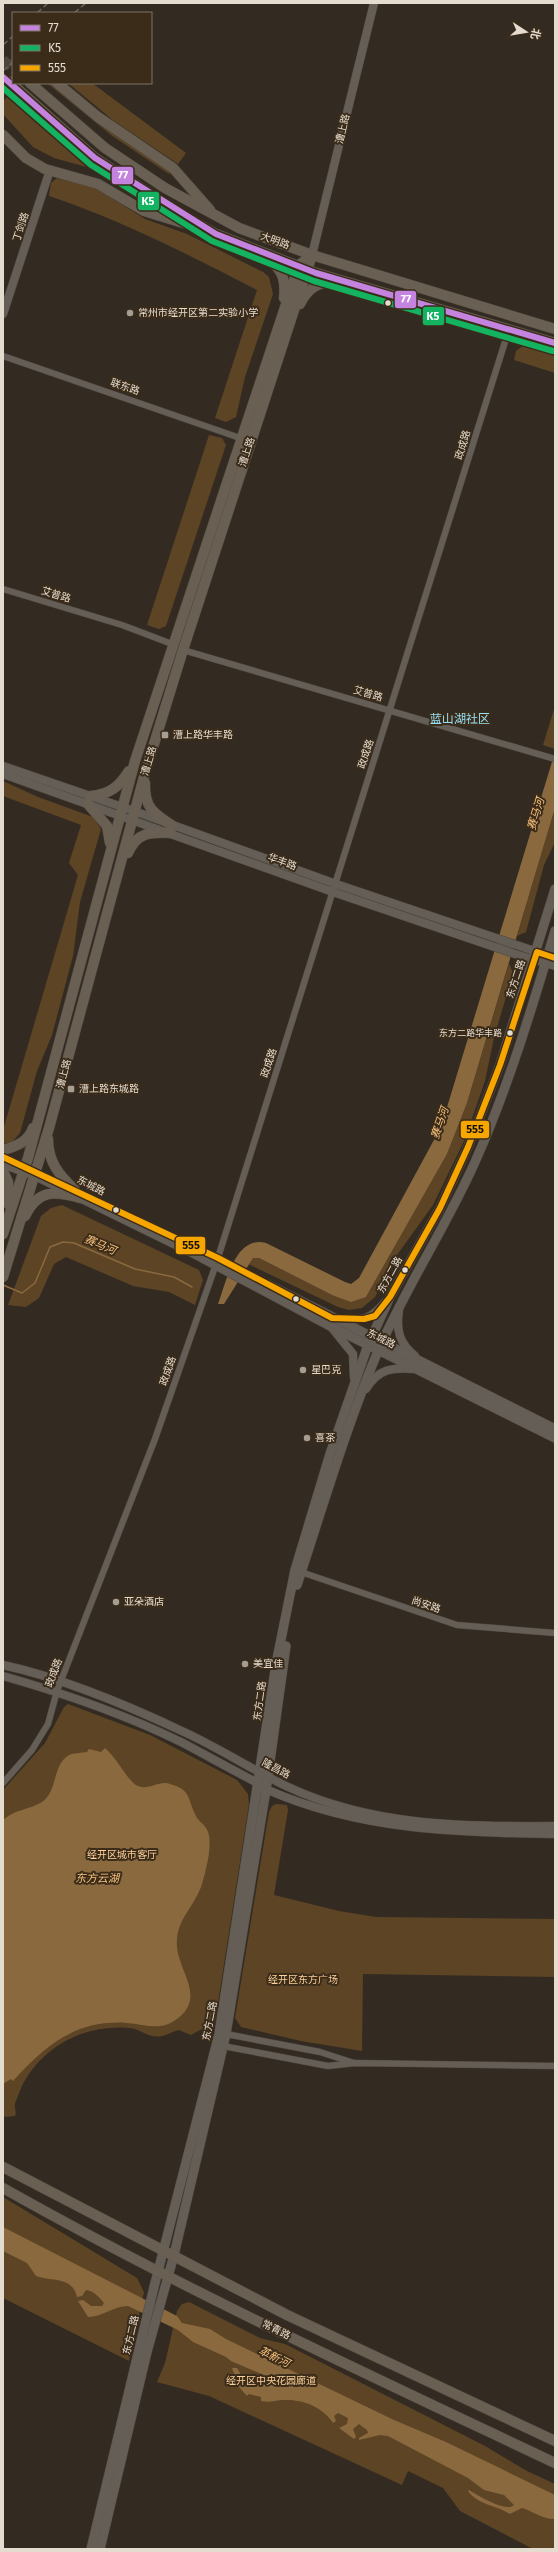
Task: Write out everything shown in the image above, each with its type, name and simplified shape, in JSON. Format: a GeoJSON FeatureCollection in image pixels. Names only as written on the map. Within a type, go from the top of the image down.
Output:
{"type":"FeatureCollection","features":[{"type":"Feature","properties":{"kind":"main road","name":"大明路"},"geometry":{"type":"LineString","coordinates":[[12,84],[95,158],[184,216],[216,234],[303,267],[361,286],[555,343]]}},
{"type":"Feature","properties":{"kind":"main road","name":"大明路"},"geometry":{"type":"LineString","coordinates":[[31,84],[105,148],[165,188],[239,228],[312,255],[555,329]]}},
{"type":"Feature","properties":{"kind":"main road"},"geometry":{"type":"LineString","coordinates":[[58,84],[98,118],[173,168],[214,215]]}},
{"type":"Feature","properties":{"kind":"main road"},"geometry":{"type":"LineString","coordinates":[[3,135],[26,158],[50,170],[98,184],[144,211],[216,234]]}},
{"type":"Feature","properties":{"kind":"main road"},"geometry":{"type":"LineString","coordinates":[[244,245],[277,265],[284,275],[285,288],[281,316]]}},
{"type":"Feature","properties":{"kind":"main road"},"geometry":{"type":"LineString","coordinates":[[303,267],[312,255]]}},
{"type":"Feature","properties":{"kind":"main road","name":"漕上路"},"geometry":{"type":"LineString","coordinates":[[3,1234],[25,1169],[120,811],[135,761],[172,644],[281,316],[303,267]]}},
{"type":"Feature","properties":{"kind":"main road","name":"漕上路"},"geometry":{"type":"LineString","coordinates":[[4,1275],[49,1128],[145,773],[183,650],[282,344],[303,267]]}},
{"type":"Feature","properties":{"kind":"main road"},"geometry":{"type":"LineString","coordinates":[[282,344],[306,293],[313,287],[333,282],[361,286]]}},
{"type":"Feature","properties":{"kind":"main road"},"geometry":{"type":"LineString","coordinates":[[110,850],[107,826],[89,800],[112,792],[122,782],[135,761]]}},
{"type":"Feature","properties":{"kind":"main road"},"geometry":{"type":"LineString","coordinates":[[145,773],[144,790],[147,803],[152,813],[172,829]]}},
{"type":"Feature","properties":{"kind":"main road"},"geometry":{"type":"LineString","coordinates":[[117,876],[132,842],[140,836],[151,832],[172,829]]}},
{"type":"Feature","properties":{"kind":"main road","name":"东方二路"},"geometry":{"type":"LineString","coordinates":[[100,2549],[167,2276],[174,2255],[226,2034],[265,1774],[298,1571],[330,1454],[354,1390],[370,1340],[390,1297],[440,1208],[468,1147],[500,1065],[555,889]]}},
{"type":"Feature","properties":{"kind":"main road","name":"东方二路"},"geometry":{"type":"LineString","coordinates":[[298,1571],[357,1403],[400,1302],[447,1222],[476,1161],[550,959],[555,931]]}},
{"type":"Feature","properties":{"kind":"main road"},"geometry":{"type":"LineString","coordinates":[[3,1150],[16,1146],[30,1137],[42,1106]]}},
{"type":"Feature","properties":{"kind":"main road"},"geometry":{"type":"LineString","coordinates":[[49,1128],[48,1148],[54,1168],[77,1194]]}},
{"type":"Feature","properties":{"kind":"main road","name":"东城路"},"geometry":{"type":"LineString","coordinates":[[3,1157],[217,1261],[332,1323],[555,1429]]}},
{"type":"Feature","properties":{"kind":"main road","name":"东城路"},"geometry":{"type":"LineString","coordinates":[[3,1164],[25,1169]]}},
{"type":"Feature","properties":{"kind":"main road"},"geometry":{"type":"LineString","coordinates":[[3,1171],[8,1182],[10,1194],[8,1218]]}},
{"type":"Feature","properties":{"kind":"main road"},"geometry":{"type":"LineString","coordinates":[[13,1243],[30,1206],[40,1197],[50,1193],[77,1194]]}},
{"type":"Feature","properties":{"kind":"main road","name":"东城路"},"geometry":{"type":"LineString","coordinates":[[419,1365],[555,1438]]}},
{"type":"Feature","properties":{"kind":"main road","name":"东方二路"},"geometry":{"type":"LineString","coordinates":[[92,2549],[145,2322],[219,2034],[263,1787]]}},
{"type":"Feature","properties":{"kind":"main road","name":"常青路"},"geometry":{"type":"LineString","coordinates":[[3,2166],[294,2318],[555,2441]]}},
{"type":"Feature","properties":{"kind":"main road","name":"常青路"},"geometry":{"type":"LineString","coordinates":[[3,2188],[95,2240],[167,2276],[555,2462]]}},
{"type":"Feature","properties":{"kind":"street","name":"漕上路"},"geometry":{"type":"LineString","coordinates":[[312,255],[374,3]]}},
{"type":"Feature","properties":{"kind":"street","name":"丁剑路"},"geometry":{"type":"LineString","coordinates":[[3,314],[50,170]]}},
{"type":"Feature","properties":{"kind":"street","name":"政成路"},"geometry":{"type":"LineString","coordinates":[[3,1783],[32,1750],[48,1724],[57,1691],[62,1682],[155,1439],[217,1261],[509,329]]}},
{"type":"Feature","properties":{"kind":"street","name":"联东路"},"geometry":{"type":"LineString","coordinates":[[3,356],[240,438]]}},
{"type":"Feature","properties":{"kind":"street","name":"艾普路"},"geometry":{"type":"LineString","coordinates":[[3,589],[122,625],[172,644]]}},
{"type":"Feature","properties":{"kind":"street","name":"艾普路"},"geometry":{"type":"LineString","coordinates":[[183,650],[552,758]]}},
{"type":"Feature","properties":{"kind":"street","name":"华丰路"},"geometry":{"type":"LineString","coordinates":[[3,766],[89,800],[492,946],[515,954],[550,959],[555,966]]}},
{"type":"Feature","properties":{"kind":"street","name":"华丰路"},"geometry":{"type":"LineString","coordinates":[[3,774],[89,800]]}},
{"type":"Feature","properties":{"kind":"street","name":"华丰路"},"geometry":{"type":"LineString","coordinates":[[335,888],[494,937],[517,945],[535,956]]}},
{"type":"Feature","properties":{"kind":"street"},"geometry":{"type":"LineString","coordinates":[[354,1390],[355,1370],[353,1354],[332,1323],[364,1319],[374,1316],[390,1297]]}},
{"type":"Feature","properties":{"kind":"street"},"geometry":{"type":"LineString","coordinates":[[400,1302],[397,1325],[399,1337],[405,1348],[419,1365]]}},
{"type":"Feature","properties":{"kind":"street"},"geometry":{"type":"LineString","coordinates":[[357,1403],[371,1381],[381,1373],[394,1367],[419,1365]]}},
{"type":"Feature","properties":{"kind":"street","name":"尚安路"},"geometry":{"type":"LineString","coordinates":[[298,1571],[457,1625],[555,1633]]}},
{"type":"Feature","properties":{"kind":"street","name":"隆昌路"},"geometry":{"type":"LineString","coordinates":[[3,1664],[62,1682],[184,1732],[286,1786],[328,1801],[405,1821],[484,1827],[555,1826]]}},
{"type":"Feature","properties":{"kind":"street","name":"隆昌路"},"geometry":{"type":"LineString","coordinates":[[3,1676],[57,1691],[180,1742],[263,1787],[326,1810],[409,1828],[484,1833],[555,1834]]}},
{"type":"Feature","properties":{"kind":"street"},"geometry":{"type":"LineString","coordinates":[[226,2034],[320,2052],[355,2063]]}},
{"type":"Feature","properties":{"kind":"street"},"geometry":{"type":"LineString","coordinates":[[223,2046],[328,2066],[355,2063],[555,2066]]}},
{"type":"Feature","properties":{"kind":"green space"},"geometry":{"type":"Polygon","coordinates":[[[48,84],[52,84],[87,113],[170,172],[169,174],[111,135],[48,84]]]}},
{"type":"Feature","properties":{"kind":"green space"},"geometry":{"type":"Polygon","coordinates":[[[69,84],[93,84],[186,153],[178,164],[114,121],[69,84]]]}},
{"type":"Feature","properties":{"kind":"green space"},"geometry":{"type":"Polygon","coordinates":[[[8,96],[120,180],[119,182],[101,171],[54,158],[33,147],[3,114],[3,101],[8,96]]]}},
{"type":"Feature","properties":{"kind":"green space"},"geometry":{"type":"Polygon","coordinates":[[[57,178],[94,187],[145,219],[187,234],[263,272],[269,277],[273,294],[245,377],[236,417],[226,422],[215,418],[257,290],[129,227],[76,205],[49,196],[51,183],[57,178]]]}},
{"type":"Feature","properties":{"kind":"green space"},"geometry":{"type":"Polygon","coordinates":[[[524,345],[555,354],[555,373],[514,360],[516,351],[524,345]]]}},
{"type":"Feature","properties":{"kind":"green space"},"geometry":{"type":"Polygon","coordinates":[[[209,435],[222,438],[226,445],[166,626],[159,629],[147,625],[209,435]]]}},
{"type":"Feature","properties":{"kind":"green space"},"geometry":{"type":"Polygon","coordinates":[[[555,706],[555,749],[543,745],[555,706]]]}},
{"type":"Feature","properties":{"kind":"green space"},"geometry":{"type":"Polygon","coordinates":[[[3,781],[38,797],[93,817],[101,829],[80,902],[73,956],[52,1035],[37,1071],[20,1133],[12,1142],[3,1144],[3,1130],[78,875],[69,863],[81,825],[3,796],[3,781]]]}},
{"type":"Feature","properties":{"kind":"green space"},"geometry":{"type":"Polygon","coordinates":[[[555,808],[555,842],[544,865],[526,932],[517,936],[555,808]]]}},
{"type":"Feature","properties":{"kind":"green space"},"geometry":{"type":"Polygon","coordinates":[[[509,963],[513,973],[494,1038],[485,1081],[464,1141],[433,1205],[397,1255],[375,1297],[362,1308],[349,1310],[338,1307],[248,1264],[253,1258],[259,1258],[332,1295],[366,1297],[447,1154],[467,1103],[509,963]]]}},
{"type":"Feature","properties":{"kind":"green space"},"geometry":{"type":"Polygon","coordinates":[[[62,1205],[199,1270],[203,1280],[195,1305],[169,1292],[133,1286],[66,1257],[54,1264],[39,1298],[26,1307],[8,1305],[41,1216],[51,1208],[62,1205]]]}},
{"type":"Feature","properties":{"kind":"green space","name":"东方云湖"},"geometry":{"type":"Polygon","coordinates":[[[68,1704],[150,1735],[237,1780],[248,1794],[249,1804],[215,2022],[191,2035],[179,2030],[157,2037],[134,2029],[113,2028],[82,2034],[68,2040],[43,2057],[33,2069],[23,2084],[15,2106],[15,2116],[3,2117],[3,1790],[45,1743],[64,1707],[68,1704]]]}},
{"type":"Feature","properties":{"kind":"green space","name":"经开区东方广场"},"geometry":{"type":"Polygon","coordinates":[[[276,1804],[287,1805],[288,1810],[274,1895],[339,1911],[376,1917],[555,1919],[555,1977],[363,1974],[362,2051],[301,2041],[241,2027],[235,2018],[269,1812],[272,1806],[276,1804]]]}},
{"type":"Feature","properties":{"kind":"green space"},"geometry":{"type":"Polygon","coordinates":[[[3,2197],[137,2278],[144,2292],[129,2361],[3,2298],[3,2197]]]}},
{"type":"Feature","properties":{"kind":"green space","name":"经开区中央花园廊道"},"geometry":{"type":"Polygon","coordinates":[[[189,2302],[260,2338],[285,2344],[485,2446],[527,2471],[555,2484],[555,2549],[533,2549],[460,2511],[443,2488],[408,2471],[402,2485],[209,2396],[157,2382],[165,2363],[177,2311],[182,2304],[189,2302]]]}},
{"type":"Feature","properties":{"kind":"water"},"geometry":{"type":"Polygon","coordinates":[[[555,752],[555,808],[467,1103],[447,1154],[366,1297],[351,1302],[332,1295],[259,1258],[253,1258],[224,1304],[218,1304],[233,1263],[239,1253],[247,1246],[255,1242],[266,1243],[345,1282],[351,1284],[359,1278],[441,1127],[555,752]]]}},
{"type":"Feature","properties":{"kind":"water","name":"东方云湖"},"geometry":{"type":"Polygon","coordinates":[[[105,1748],[134,1784],[146,1787],[166,1783],[182,1789],[187,1795],[196,1816],[209,1833],[210,1840],[205,1874],[201,1887],[181,1923],[177,1938],[179,1957],[189,1986],[189,2004],[184,2013],[174,2021],[163,2026],[109,2023],[92,2025],[77,2030],[50,2046],[13,2081],[11,2079],[3,2084],[3,1820],[12,1814],[42,1802],[51,1791],[60,1765],[69,1755],[87,1752],[89,1749],[101,1752],[105,1748]]]}},
{"type":"Feature","properties":{"kind":"water"},"geometry":{"type":"Polygon","coordinates":[[[3,2227],[177,2316],[182,2323],[210,2329],[226,2339],[394,2420],[446,2442],[555,2495],[555,2519],[542,2517],[522,2508],[510,2514],[482,2502],[472,2496],[468,2491],[469,2490],[485,2499],[505,2507],[514,2505],[504,2495],[484,2490],[468,2478],[388,2436],[380,2435],[359,2440],[359,2438],[368,2433],[367,2430],[359,2424],[353,2429],[356,2437],[354,2439],[339,2428],[347,2424],[348,2418],[338,2413],[334,2416],[336,2421],[333,2423],[319,2409],[306,2403],[292,2400],[264,2402],[261,2401],[261,2397],[249,2394],[247,2396],[239,2387],[232,2368],[237,2368],[244,2379],[253,2385],[263,2386],[268,2382],[266,2376],[193,2342],[178,2330],[128,2306],[123,2306],[93,2317],[88,2317],[78,2301],[83,2300],[91,2306],[102,2306],[104,2303],[94,2293],[89,2291],[86,2290],[82,2296],[77,2297],[71,2286],[66,2283],[36,2276],[27,2263],[3,2251],[3,2227]]]}},
{"type":"Feature","properties":{"kind":"waterway","name":"赛马河"},"geometry":{"type":"LineString","coordinates":[[3,1285],[22,1293],[35,1283],[50,1247],[63,1242],[74,1243],[135,1269],[174,1277],[192,1287]]}},
{"type":"Feature","properties":{"kind":"tunnel"},"geometry":{"type":"LineString","coordinates":[[3,60],[12,67]]}},
{"type":"Feature","properties":{"kind":"railway"},"geometry":{"type":"LineString","coordinates":[[38,12],[48,3]]}},
{"type":"Feature","properties":{"kind":"railway"},"geometry":{"type":"LineString","coordinates":[[75,12],[86,3]]}},
{"type":"Feature","properties":{"kind":"railway"},"geometry":{"type":"LineString","coordinates":[[3,45],[12,37]]}},
{"type":"Feature","properties":{"kind":"railway"},"geometry":{"type":"LineString","coordinates":[[3,71],[12,63]]}},
{"type":"Feature","properties":{"kind":"transit line","name":"77"},"geometry":{"type":"LineString","coordinates":[[3,77],[95,158],[216,234],[316,273],[555,343]]}},
{"type":"Feature","properties":{"kind":"transit line","name":"K5"},"geometry":{"type":"LineString","coordinates":[[3,88],[91,165],[212,241],[314,281],[553,351]]}},
{"type":"Feature","properties":{"kind":"transit line","name":"555"},"geometry":{"type":"LineString","coordinates":[[3,1157],[218,1258],[332,1318],[364,1319],[375,1316],[390,1297],[440,1208],[468,1147],[500,1065],[537,952],[555,958]]}},
{"type":"Feature","properties":{"kind":"place","name":"常州市经开区第二实验小学"},"geometry":{"type":"Point","coordinates":[130,313]}},
{"type":"Feature","properties":{"kind":"place","name":"漕上路华丰路"},"geometry":{"type":"Point","coordinates":[165,735]}},
{"type":"Feature","properties":{"kind":"place","name":"东方二路华丰路"},"geometry":{"type":"Point","coordinates":[510,1033]}},
{"type":"Feature","properties":{"kind":"place","name":"漕上路东城路"},"geometry":{"type":"Point","coordinates":[71,1089]}},
{"type":"Feature","properties":{"kind":"place","name":"星巴克"},"geometry":{"type":"Point","coordinates":[303,1370]}},
{"type":"Feature","properties":{"kind":"place","name":"喜茶"},"geometry":{"type":"Point","coordinates":[307,1438]}},
{"type":"Feature","properties":{"kind":"place","name":"亚朵酒店"},"geometry":{"type":"Point","coordinates":[116,1602]}},
{"type":"Feature","properties":{"kind":"place","name":"美宜佳"},"geometry":{"type":"Point","coordinates":[245,1664]}},
{"type":"Feature","properties":{"kind":"district","name":"蓝山湖社区"},"geometry":{"type":"Point","coordinates":[460,719]}},
{"type":"Feature","properties":{"kind":"park label","name":"经开区城市客厅"},"geometry":{"type":"Point","coordinates":[122,1855]}},
{"type":"Feature","properties":{"kind":"water label","name":"革新河"},"geometry":{"type":"Point","coordinates":[274,2357]}}]}
